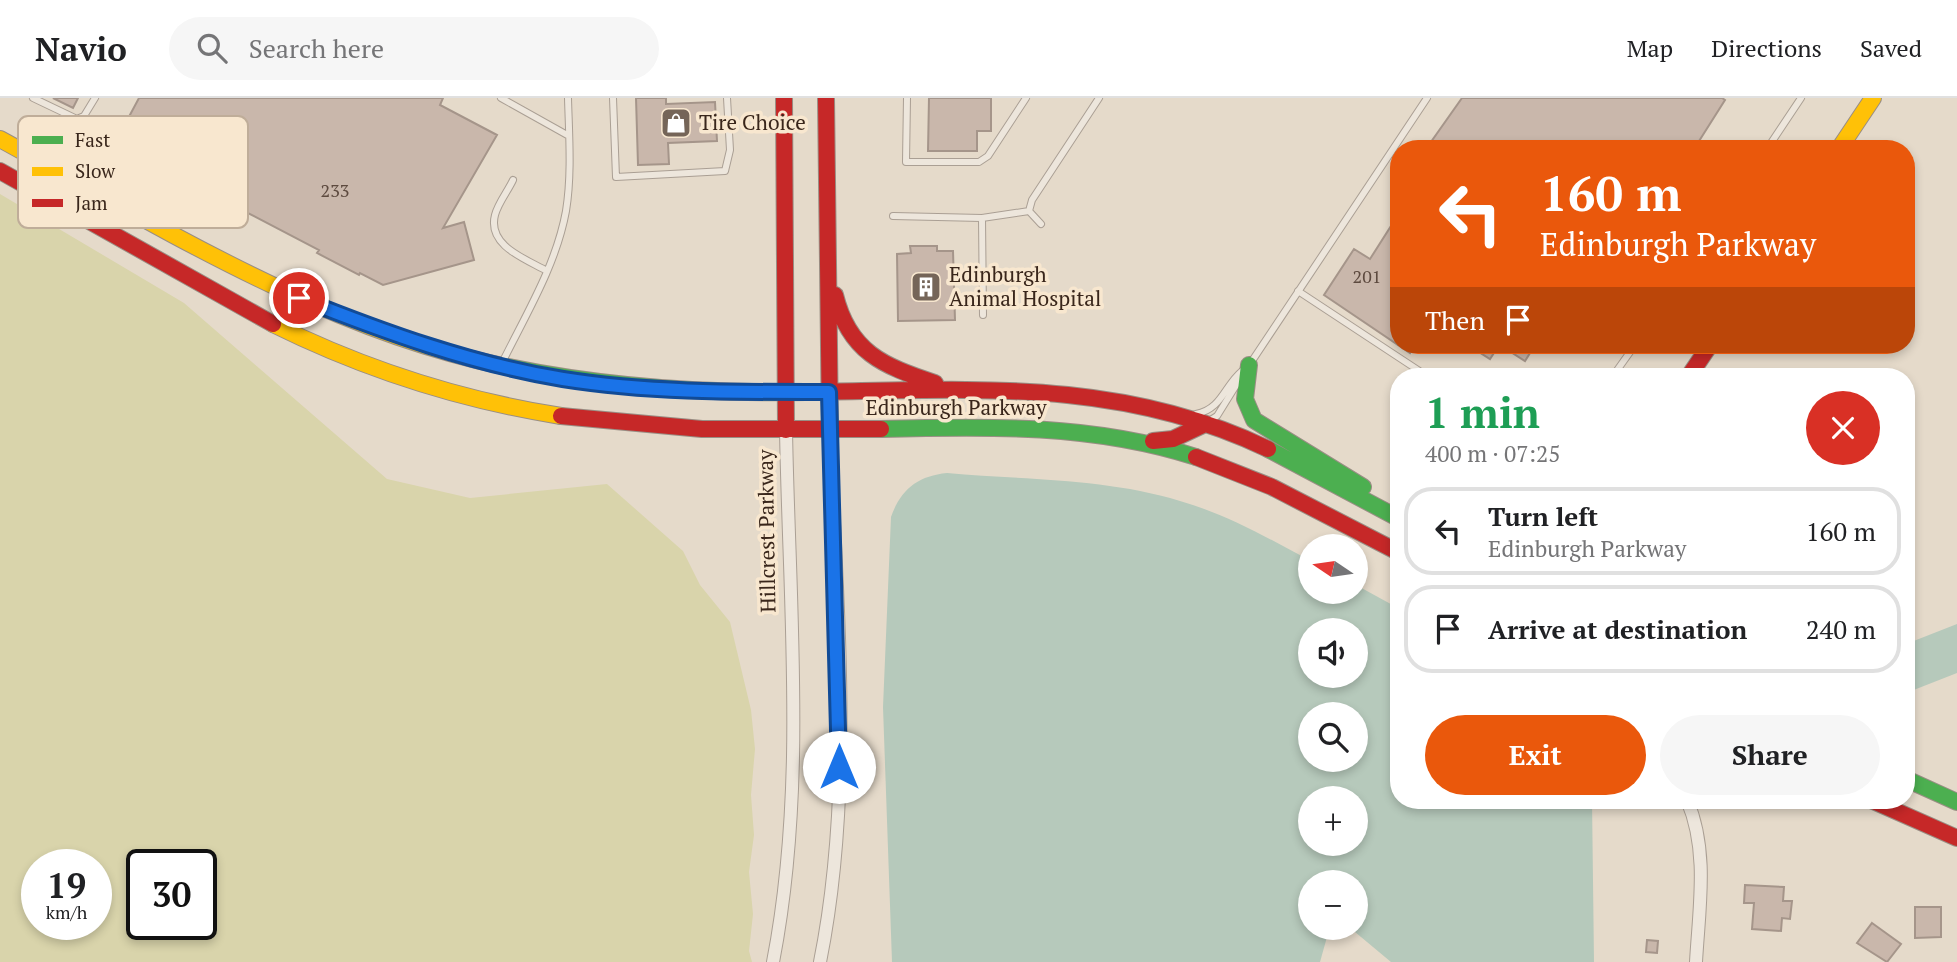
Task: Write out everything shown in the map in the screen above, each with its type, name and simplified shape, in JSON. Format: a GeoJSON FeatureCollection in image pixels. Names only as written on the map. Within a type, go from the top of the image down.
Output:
{"type":"FeatureCollection","features":[{"type":"Feature","properties":{"kind":"main road","name":"Hillcrest Parkway"},"geometry":{"type":"LineString","coordinates":[[784,98],[786,430]]}},
{"type":"Feature","properties":{"kind":"main road"},"geometry":{"type":"LineString","coordinates":[[826,98],[830,429]]}},
{"type":"Feature","properties":{"kind":"main road"},"geometry":{"type":"LineString","coordinates":[[1845,140],[1872,98]]}},
{"type":"Feature","properties":{"kind":"main road","name":"Edinburgh Parkway"},"geometry":{"type":"LineString","coordinates":[[0,139],[18,149]]}},
{"type":"Feature","properties":{"kind":"main road","name":"Edinburgh Parkway"},"geometry":{"type":"LineString","coordinates":[[0,171],[18,181]]}},
{"type":"Feature","properties":{"kind":"main road","name":"Edinburgh Parkway"},"geometry":{"type":"LineString","coordinates":[[102,228],[276,325],[404,378],[484,401],[592,422],[659,428],[786,430],[1020,426],[1143,442],[1188,454],[1260,482],[1390,548]]}},
{"type":"Feature","properties":{"kind":"main road","name":"Edinburgh Parkway"},"geometry":{"type":"LineString","coordinates":[[167,228],[299,298],[429,346],[500,366],[619,386],[674,391],[829,392],[949,387],[1045,390],[1186,416],[1278,455],[1390,513]]}},
{"type":"Feature","properties":{"kind":"main road"},"geometry":{"type":"LineString","coordinates":[[828,247],[836,300],[842,320],[866,353],[893,369],[949,387]]}},
{"type":"Feature","properties":{"kind":"main road"},"geometry":{"type":"LineString","coordinates":[[1249,365],[1243,402],[1250,416],[1261,427],[1368,491],[1390,510]]}},
{"type":"Feature","properties":{"kind":"main road"},"geometry":{"type":"LineString","coordinates":[[1143,442],[1173,439],[1205,424]]}},
{"type":"Feature","properties":{"kind":"main road"},"geometry":{"type":"LineString","coordinates":[[1915,783],[1957,802]]}},
{"type":"Feature","properties":{"kind":"main road"},"geometry":{"type":"LineString","coordinates":[[1891,809],[1957,838]]}},
{"type":"Feature","properties":{"kind":"street"},"geometry":{"type":"LineString","coordinates":[[820,962],[834,867],[839,767],[830,429]]}},
{"type":"Feature","properties":{"kind":"street","name":"Hillcrest Parkway"},"geometry":{"type":"LineString","coordinates":[[773,962],[788,872],[794,745],[786,430]]}},
{"type":"Feature","properties":{"kind":"street"},"geometry":{"type":"LineString","coordinates":[[1691,809],[1696,821],[1701,852],[1696,962]]}},
{"type":"Feature","properties":{"kind":"lane"},"geometry":{"type":"LineString","coordinates":[[33,98],[64,116]]}},
{"type":"Feature","properties":{"kind":"lane"},"geometry":{"type":"LineString","coordinates":[[84,116],[95,98]]}},
{"type":"Feature","properties":{"kind":"lane"},"geometry":{"type":"LineString","coordinates":[[501,98],[569,136]]}},
{"type":"Feature","properties":{"kind":"lane"},"geometry":{"type":"LineString","coordinates":[[500,366],[547,271],[566,211],[568,98]]}},
{"type":"Feature","properties":{"kind":"lane"},"geometry":{"type":"LineString","coordinates":[[613,98],[616,177],[725,172],[730,150],[727,98]]}},
{"type":"Feature","properties":{"kind":"lane"},"geometry":{"type":"LineString","coordinates":[[907,98],[906,162],[979,162],[988,156],[1026,98]]}},
{"type":"Feature","properties":{"kind":"lane"},"geometry":{"type":"LineString","coordinates":[[1029,211],[1032,200],[1099,98]]}},
{"type":"Feature","properties":{"kind":"lane"},"geometry":{"type":"LineString","coordinates":[[1399,140],[1427,98]]}},
{"type":"Feature","properties":{"kind":"lane"},"geometry":{"type":"LineString","coordinates":[[1773,140],[1801,98]]}},
{"type":"Feature","properties":{"kind":"lane"},"geometry":{"type":"LineString","coordinates":[[1205,424],[1217,415],[1390,153]]}},
{"type":"Feature","properties":{"kind":"lane"},"geometry":{"type":"LineString","coordinates":[[513,180],[495,216],[496,232],[505,248],[547,271]]}},
{"type":"Feature","properties":{"kind":"lane"},"geometry":{"type":"LineString","coordinates":[[892,216],[982,218],[1029,211]]}},
{"type":"Feature","properties":{"kind":"lane"},"geometry":{"type":"LineString","coordinates":[[1029,211],[1041,224]]}},
{"type":"Feature","properties":{"kind":"lane"},"geometry":{"type":"LineString","coordinates":[[982,218],[983,315]]}},
{"type":"Feature","properties":{"kind":"lane"},"geometry":{"type":"LineString","coordinates":[[1298,291],[1390,352]]}},
{"type":"Feature","properties":{"kind":"lane"},"geometry":{"type":"LineString","coordinates":[[1394,354],[1415,368]]}},
{"type":"Feature","properties":{"kind":"lane"},"geometry":{"type":"LineString","coordinates":[[1186,416],[1206,412],[1222,399],[1237,375],[1249,365]]}},
{"type":"Feature","properties":{"kind":"shaded area"},"geometry":{"type":"Polygon","coordinates":[[[0,194],[18,205],[18,228],[57,228],[184,303],[387,479],[470,498],[607,484],[683,551],[700,585],[730,622],[751,710],[755,749],[751,795],[754,835],[749,872],[753,914],[749,951],[752,962],[0,962],[0,194]]]}},
{"type":"Feature","properties":{"kind":"shaded area"},"geometry":{"type":"Polygon","coordinates":[[[947,473],[1064,481],[1152,493],[1197,506],[1263,535],[1298,554],[1298,604],[1368,604],[1368,592],[1390,604],[1390,809],[1592,809],[1594,962],[1391,962],[1365,940],[1368,940],[1368,870],[1298,870],[1298,940],[1326,940],[1320,962],[892,962],[883,707],[891,517],[905,492],[919,481],[947,473]]]}},
{"type":"Feature","properties":{"kind":"shaded area"},"geometry":{"type":"Polygon","coordinates":[[[1957,624],[1957,673],[1915,689],[1915,640],[1957,624]]]}},
{"type":"Feature","properties":{"kind":"building"},"geometry":{"type":"Polygon","coordinates":[[[53,98],[78,98],[73,108],[53,98]]]}},
{"type":"Feature","properties":{"kind":"building"},"geometry":{"type":"Polygon","coordinates":[[[139,98],[443,98],[440,105],[497,135],[443,228],[464,222],[474,260],[383,285],[360,273],[359,275],[317,253],[319,250],[248,213],[248,116],[129,116],[139,98]]]}},
{"type":"Feature","properties":{"kind":"building","name":"Tire Choice"},"geometry":{"type":"Polygon","coordinates":[[[636,98],[666,98],[666,104],[715,102],[717,141],[668,143],[669,164],[638,165],[636,98]]]}},
{"type":"Feature","properties":{"kind":"building"},"geometry":{"type":"Polygon","coordinates":[[[929,98],[991,98],[991,131],[977,131],[977,151],[928,151],[929,98]]]}},
{"type":"Feature","properties":{"kind":"building"},"geometry":{"type":"Polygon","coordinates":[[[1462,98],[1725,100],[1700,140],[1432,140],[1462,98]]]}},
{"type":"Feature","properties":{"kind":"building"},"geometry":{"type":"Polygon","coordinates":[[[1390,228],[1390,340],[1324,295],[1354,249],[1370,259],[1390,228]]]}},
{"type":"Feature","properties":{"kind":"building","name":"Edinburgh Animal Hospital"},"geometry":{"type":"Polygon","coordinates":[[[910,246],[937,246],[937,251],[953,251],[955,320],[898,321],[897,254],[911,253],[910,246]]]}},
{"type":"Feature","properties":{"kind":"building"},"geometry":{"type":"Polygon","coordinates":[[[1514,354],[1529,354],[1525,361],[1514,354]]]}},
{"type":"Feature","properties":{"kind":"building"},"geometry":{"type":"Polygon","coordinates":[[[1745,885],[1784,887],[1783,901],[1792,901],[1790,919],[1782,918],[1781,931],[1752,929],[1754,903],[1744,903],[1745,885]]]}},
{"type":"Feature","properties":{"kind":"building"},"geometry":{"type":"Polygon","coordinates":[[[1915,907],[1941,907],[1941,937],[1915,938],[1915,907]]]}},
{"type":"Feature","properties":{"kind":"building"},"geometry":{"type":"Polygon","coordinates":[[[1872,923],[1901,944],[1887,962],[1857,943],[1872,923]]]}},
{"type":"Feature","properties":{"kind":"building"},"geometry":{"type":"Polygon","coordinates":[[[1647,940],[1658,941],[1657,953],[1646,952],[1647,940]]]}},
{"type":"Feature","properties":{"kind":"traffic: fast"},"geometry":{"type":"LineString","coordinates":[[1249,365],[1245,399],[1254,420],[1363,487]]}},
{"type":"Feature","properties":{"kind":"traffic: fast"},"geometry":{"type":"LineString","coordinates":[[503,366],[653,388],[806,392]]}},
{"type":"Feature","properties":{"kind":"traffic: fast"},"geometry":{"type":"LineString","coordinates":[[881,429],[961,427],[1079,433],[1119,438],[1196,457]]}},
{"type":"Feature","properties":{"kind":"traffic: fast"},"geometry":{"type":"LineString","coordinates":[[1268,449],[1390,514]]}},
{"type":"Feature","properties":{"kind":"traffic: fast"},"geometry":{"type":"LineString","coordinates":[[1915,783],[1957,802]]}},
{"type":"Feature","properties":{"kind":"traffic: slow"},"geometry":{"type":"LineString","coordinates":[[1845,140],[1873,98]]}},
{"type":"Feature","properties":{"kind":"traffic: slow"},"geometry":{"type":"LineString","coordinates":[[0,139],[18,149]]}},
{"type":"Feature","properties":{"kind":"traffic: slow"},"geometry":{"type":"LineString","coordinates":[[161,228],[307,301],[371,327],[437,349],[503,366]]}},
{"type":"Feature","properties":{"kind":"traffic: slow"},"geometry":{"type":"LineString","coordinates":[[273,324],[342,355],[413,381],[486,401],[561,416]]}},
{"type":"Feature","properties":{"kind":"traffic: jam"},"geometry":{"type":"LineString","coordinates":[[784,98],[786,430]]}},
{"type":"Feature","properties":{"kind":"traffic: jam"},"geometry":{"type":"LineString","coordinates":[[826,98],[830,429]]}},
{"type":"Feature","properties":{"kind":"traffic: jam"},"geometry":{"type":"LineString","coordinates":[[0,171],[18,181]]}},
{"type":"Feature","properties":{"kind":"traffic: jam"},"geometry":{"type":"LineString","coordinates":[[102,228],[273,324]]}},
{"type":"Feature","properties":{"kind":"traffic: jam"},"geometry":{"type":"LineString","coordinates":[[835,295],[849,330],[871,354],[899,370],[935,383]]}},
{"type":"Feature","properties":{"kind":"traffic: jam"},"geometry":{"type":"LineString","coordinates":[[1694,368],[1704,354]]}},
{"type":"Feature","properties":{"kind":"traffic: jam"},"geometry":{"type":"LineString","coordinates":[[806,392],[983,390],[1098,399],[1155,409],[1212,426],[1268,449]]}},
{"type":"Feature","properties":{"kind":"traffic: jam"},"geometry":{"type":"LineString","coordinates":[[561,416],[702,429],[881,429]]}},
{"type":"Feature","properties":{"kind":"traffic: jam"},"geometry":{"type":"LineString","coordinates":[[1153,441],[1173,439],[1205,424]]}},
{"type":"Feature","properties":{"kind":"traffic: jam"},"geometry":{"type":"LineString","coordinates":[[1196,457],[1272,487],[1390,548]]}},
{"type":"Feature","properties":{"kind":"traffic: jam"},"geometry":{"type":"LineString","coordinates":[[1891,809],[1957,838]]}},
{"type":"Feature","properties":{"kind":"place","name":"Tire Choice"},"geometry":{"type":"Point","coordinates":[676,123]}},
{"type":"Feature","properties":{"kind":"place","name":"Edinburgh Animal Hospital"},"geometry":{"type":"Point","coordinates":[926,287]}},
{"type":"Feature","properties":{"kind":"route"},"geometry":{"type":"LineString","coordinates":[[299,298],[402,337],[456,354],[564,379],[674,391],[829,392],[839,767]]}}]}
